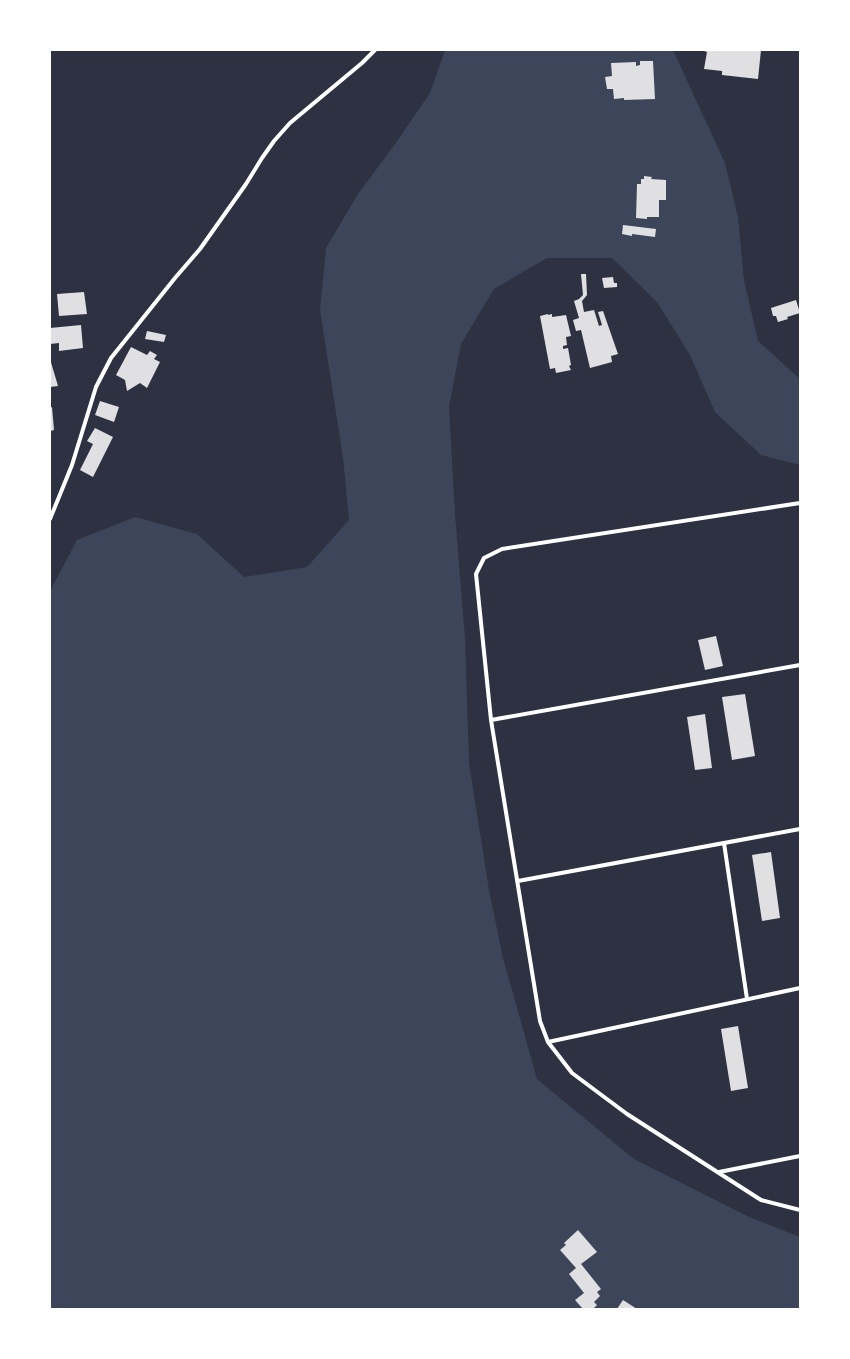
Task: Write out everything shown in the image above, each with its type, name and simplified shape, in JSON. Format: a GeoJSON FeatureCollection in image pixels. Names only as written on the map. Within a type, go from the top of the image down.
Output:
{"type":"FeatureCollection","features":[{"type":"Feature","properties":{"kind":"street"},"geometry":{"type":"LineString","coordinates":[[50,519],[72,465],[96,387],[111,358],[174,278],[200,248],[246,184],[262,158],[284,129],[313,102],[362,63],[375,50]]}},
{"type":"Feature","properties":{"kind":"street"},"geometry":{"type":"LineString","coordinates":[[800,503],[502,549],[484,558],[476,574],[492,720],[540,1021],[548,1042],[572,1073],[621,1110],[761,1200],[800,1210]]}},
{"type":"Feature","properties":{"kind":"street"},"geometry":{"type":"LineString","coordinates":[[492,720],[800,665]]}},
{"type":"Feature","properties":{"kind":"street"},"geometry":{"type":"LineString","coordinates":[[518,881],[800,829]]}},
{"type":"Feature","properties":{"kind":"street"},"geometry":{"type":"LineString","coordinates":[[724,843],[747,999]]}},
{"type":"Feature","properties":{"kind":"street"},"geometry":{"type":"LineString","coordinates":[[548,1042],[800,988]]}},
{"type":"Feature","properties":{"kind":"street"},"geometry":{"type":"LineString","coordinates":[[718,1172],[800,1156]]}},
{"type":"Feature","properties":{"kind":"shaded area"},"geometry":{"type":"Polygon","coordinates":[[[445,50],[673,50],[725,163],[738,217],[744,280],[758,341],[800,379],[800,465],[761,455],[715,412],[690,355],[657,302],[612,258],[547,258],[494,289],[461,344],[449,407],[455,514],[465,638],[469,763],[489,890],[503,958],[537,1079],[634,1159],[747,1216],[800,1237],[800,1309],[50,1309],[50,591],[77,540],[135,517],[197,534],[244,577],[307,567],[349,520],[343,458],[320,310],[326,248],[358,194],[430,93],[445,50]]]}},
{"type":"Feature","properties":{"kind":"building"},"geometry":{"type":"Polygon","coordinates":[[[701,50],[761,50],[758,79],[722,75],[722,71],[704,69],[707,52],[701,50]]]}},
{"type":"Feature","properties":{"kind":"building"},"geometry":{"type":"Polygon","coordinates":[[[640,61],[653,61],[655,99],[614,99],[613,89],[607,89],[605,77],[612,76],[611,63],[636,62],[636,66],[640,65],[640,61]]]}},
{"type":"Feature","properties":{"kind":"building"},"geometry":{"type":"Polygon","coordinates":[[[644,176],[652,177],[651,179],[666,180],[666,200],[659,200],[659,217],[647,217],[647,219],[636,218],[637,184],[641,184],[641,179],[644,179],[644,176]]]}},
{"type":"Feature","properties":{"kind":"building"},"geometry":{"type":"Polygon","coordinates":[[[623,225],[656,229],[655,237],[622,234],[623,225]]]}},
{"type":"Feature","properties":{"kind":"building"},"geometry":{"type":"Polygon","coordinates":[[[581,274],[586,274],[587,295],[582,301],[584,312],[594,310],[599,326],[602,325],[598,312],[603,311],[618,354],[611,356],[612,362],[590,368],[581,330],[576,331],[573,320],[579,318],[574,301],[583,295],[581,274]]]}},
{"type":"Feature","properties":{"kind":"building"},"geometry":{"type":"Polygon","coordinates":[[[613,277],[614,283],[617,283],[617,287],[604,288],[602,278],[613,277]]]}},
{"type":"Feature","properties":{"kind":"building"},"geometry":{"type":"Polygon","coordinates":[[[84,292],[87,314],[59,316],[57,294],[84,292]]]}},
{"type":"Feature","properties":{"kind":"building"},"geometry":{"type":"Polygon","coordinates":[[[796,300],[800,313],[787,317],[788,319],[778,322],[776,316],[773,316],[771,308],[796,300]]]}},
{"type":"Feature","properties":{"kind":"building"},"geometry":{"type":"Polygon","coordinates":[[[552,314],[552,317],[566,315],[571,336],[566,337],[567,345],[563,346],[563,349],[568,348],[571,365],[569,366],[571,370],[556,373],[555,368],[550,369],[540,316],[552,314]]]}},
{"type":"Feature","properties":{"kind":"building"},"geometry":{"type":"Polygon","coordinates":[[[81,325],[83,348],[59,351],[59,343],[50,344],[50,328],[81,325]]]}},
{"type":"Feature","properties":{"kind":"building"},"geometry":{"type":"Polygon","coordinates":[[[147,331],[166,335],[164,342],[145,339],[147,331]]]}},
{"type":"Feature","properties":{"kind":"building"},"geometry":{"type":"Polygon","coordinates":[[[131,347],[147,355],[150,351],[157,355],[154,359],[160,362],[147,388],[140,383],[127,391],[125,380],[116,375],[131,347]]]}},
{"type":"Feature","properties":{"kind":"building"},"geometry":{"type":"Polygon","coordinates":[[[50,359],[58,386],[50,387],[50,359]]]}},
{"type":"Feature","properties":{"kind":"building"},"geometry":{"type":"Polygon","coordinates":[[[100,401],[119,407],[114,422],[95,415],[100,401]]]}},
{"type":"Feature","properties":{"kind":"building"},"geometry":{"type":"Polygon","coordinates":[[[52,407],[54,430],[50,431],[50,408],[52,407]]]}},
{"type":"Feature","properties":{"kind":"building"},"geometry":{"type":"Polygon","coordinates":[[[95,428],[113,437],[93,477],[80,470],[93,444],[87,441],[95,428]]]}},
{"type":"Feature","properties":{"kind":"building"},"geometry":{"type":"Polygon","coordinates":[[[716,636],[723,666],[705,670],[698,640],[716,636]]]}},
{"type":"Feature","properties":{"kind":"building"},"geometry":{"type":"Polygon","coordinates":[[[745,694],[755,756],[732,760],[722,697],[745,694]]]}},
{"type":"Feature","properties":{"kind":"building"},"geometry":{"type":"Polygon","coordinates":[[[705,714],[712,768],[695,770],[687,717],[705,714]]]}},
{"type":"Feature","properties":{"kind":"building"},"geometry":{"type":"Polygon","coordinates":[[[771,852],[780,918],[762,921],[752,855],[771,852]]]}},
{"type":"Feature","properties":{"kind":"building"},"geometry":{"type":"Polygon","coordinates":[[[738,1026],[748,1088],[731,1091],[721,1029],[738,1026]]]}},
{"type":"Feature","properties":{"kind":"building"},"geometry":{"type":"Polygon","coordinates":[[[578,1230],[597,1252],[581,1264],[601,1289],[597,1292],[600,1296],[594,1302],[597,1305],[593,1309],[583,1309],[575,1300],[584,1293],[569,1274],[576,1268],[560,1250],[566,1245],[564,1243],[578,1230]]]}},
{"type":"Feature","properties":{"kind":"building"},"geometry":{"type":"Polygon","coordinates":[[[623,1300],[637,1309],[617,1309],[623,1300]]]}}]}
